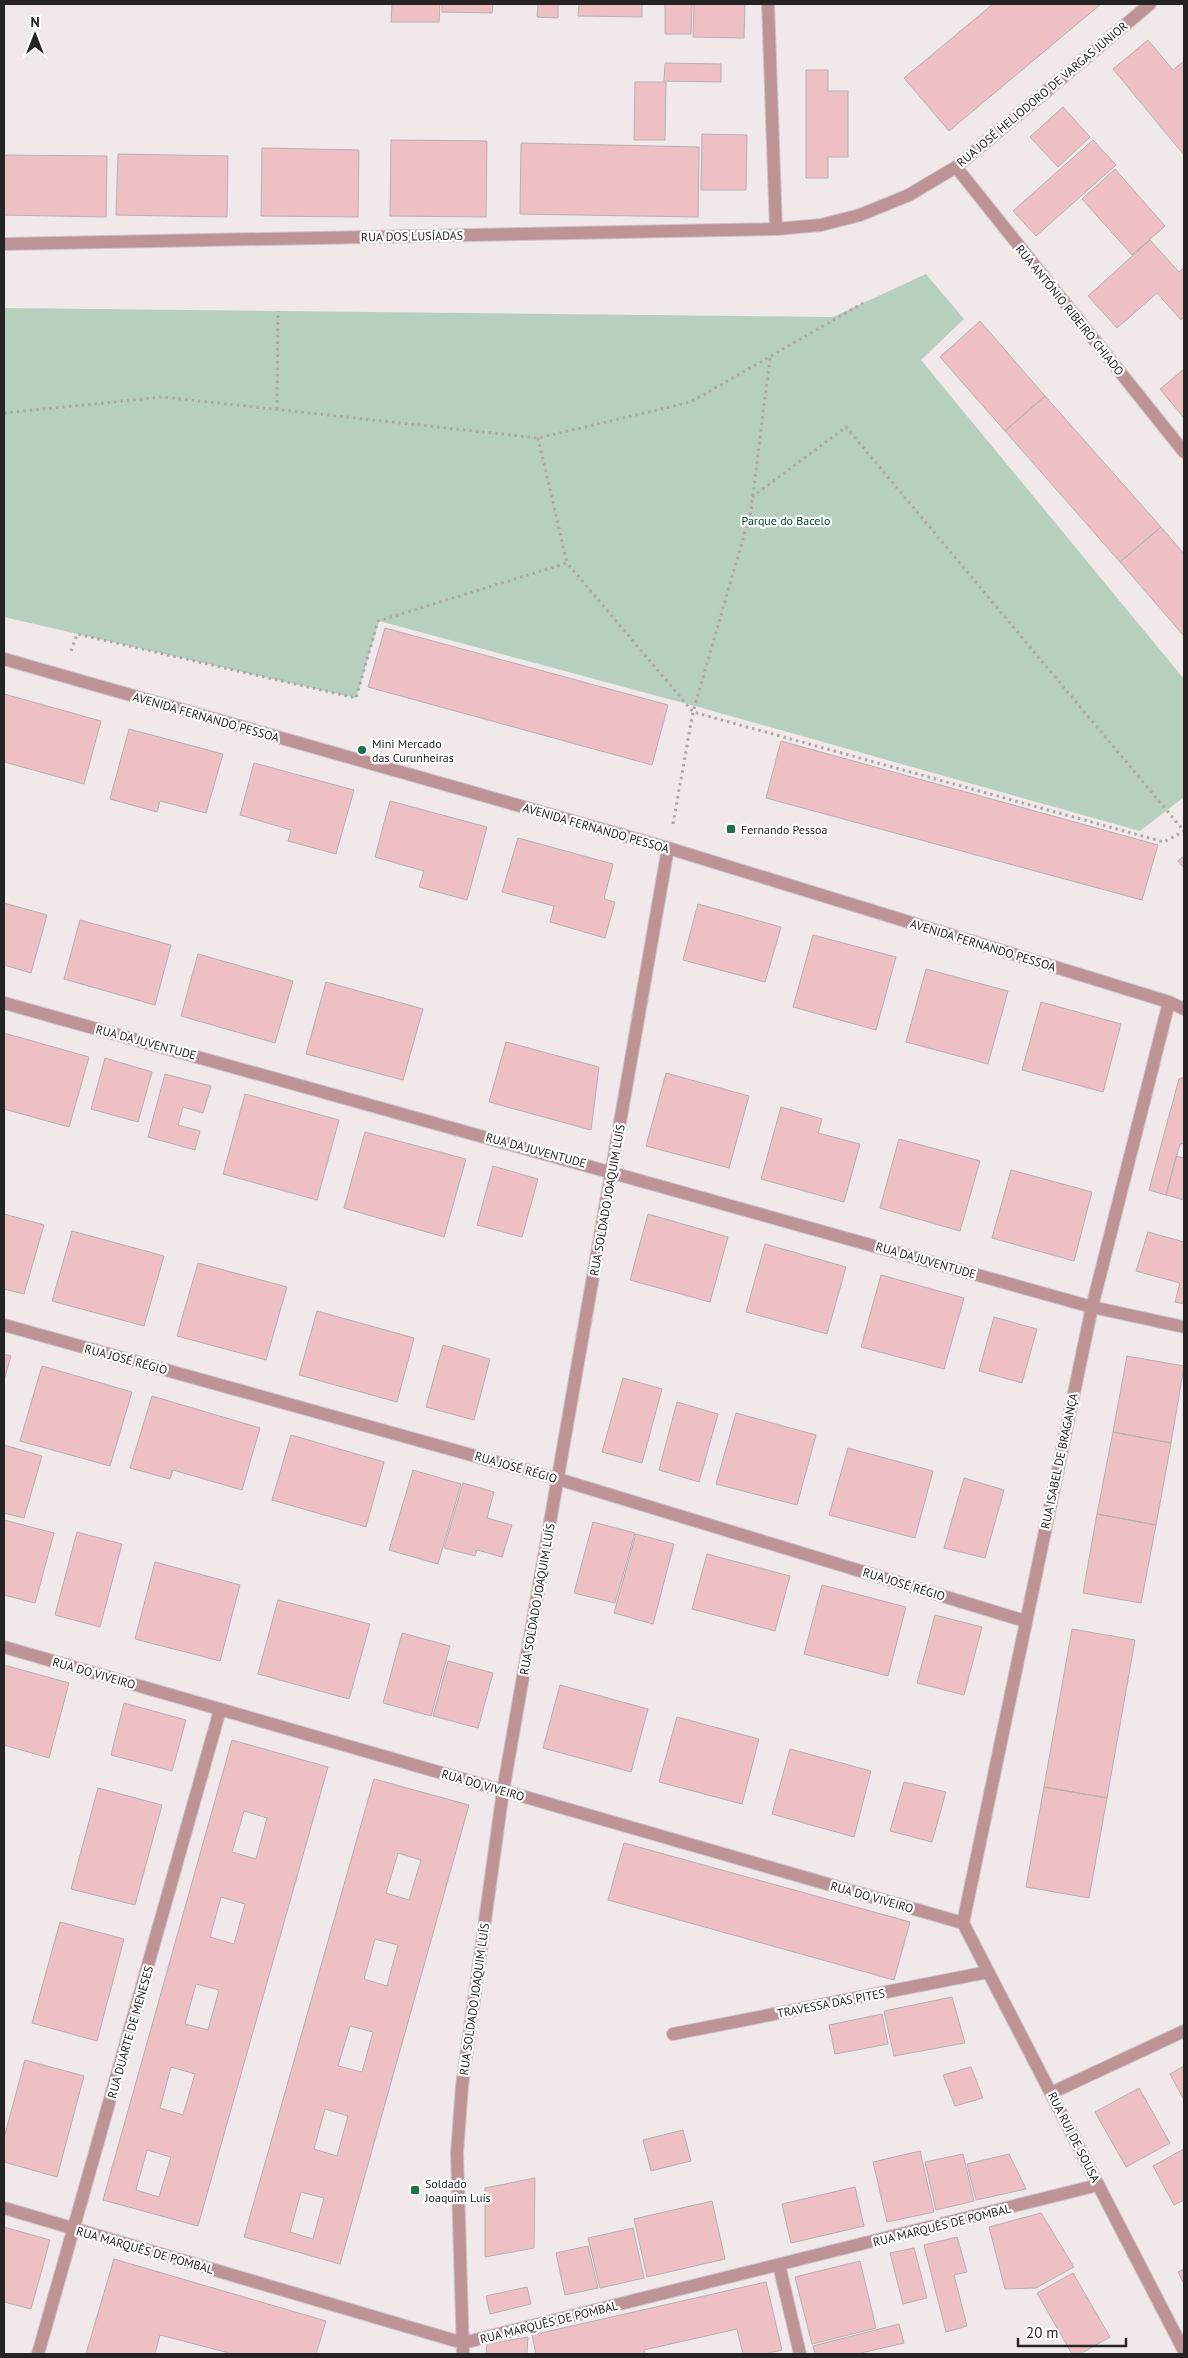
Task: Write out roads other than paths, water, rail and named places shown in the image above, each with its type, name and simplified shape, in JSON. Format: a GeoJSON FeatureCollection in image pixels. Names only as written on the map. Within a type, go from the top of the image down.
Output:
{"type":"FeatureCollection","features":[{"type":"Feature","properties":{"kind":"street"},"geometry":{"type":"LineString","coordinates":[[768,4],[776,229]]}},
{"type":"Feature","properties":{"kind":"street","name":"RUA JOSÉ HELIODORO DE VARGAS JÚNIOR"},"geometry":{"type":"LineString","coordinates":[[820,225],[860,215],[909,195],[956,167],[1150,4]]}},
{"type":"Feature","properties":{"kind":"street","name":"RUA ANTÓNIO RIBEIRO CHIADO"},"geometry":{"type":"LineString","coordinates":[[956,167],[1184,452]]}},
{"type":"Feature","properties":{"kind":"street","name":"RUA DOS LUSÍADAS"},"geometry":{"type":"LineString","coordinates":[[4,244],[776,229],[820,225]]}},
{"type":"Feature","properties":{"kind":"street","name":"AVENIDA FERNANDO PESSOA"},"geometry":{"type":"LineString","coordinates":[[4,659],[668,848],[1169,1002],[1184,1009]]}},
{"type":"Feature","properties":{"kind":"street","name":"RUA SOLDADO JOAQUIM LUÍS"},"geometry":{"type":"LineString","coordinates":[[463,2349],[457,2153],[462,2086],[503,1790],[668,848]]}},
{"type":"Feature","properties":{"kind":"street","name":"RUA ISABEL DE BRAGANÇA"},"geometry":{"type":"LineString","coordinates":[[963,1923],[1092,1307],[1169,1002]]}},
{"type":"Feature","properties":{"kind":"street","name":"RUA DA JUVENTUDE"},"geometry":{"type":"LineString","coordinates":[[4,1003],[612,1171],[1092,1307],[1184,1327]]}},
{"type":"Feature","properties":{"kind":"street","name":"RUA JOSÉ RÉGIO"},"geometry":{"type":"LineString","coordinates":[[4,1325],[558,1479],[1025,1621]]}},
{"type":"Feature","properties":{"kind":"street","name":"RUA DO VIVEIRO"},"geometry":{"type":"LineString","coordinates":[[4,1647],[963,1923]]}},
{"type":"Feature","properties":{"kind":"street","name":"RUA DUARTE DE MENESES"},"geometry":{"type":"LineString","coordinates":[[38,2354],[220,1710]]}},
{"type":"Feature","properties":{"kind":"street","name":"RUA RUI DE SOUSA"},"geometry":{"type":"LineString","coordinates":[[963,1923],[1184,2351]]}},
{"type":"Feature","properties":{"kind":"street","name":"TRAVESSA DAS PITES"},"geometry":{"type":"LineString","coordinates":[[673,2034],[988,1972]]}},
{"type":"Feature","properties":{"kind":"street"},"geometry":{"type":"LineString","coordinates":[[1051,2093],[1184,2031]]}},
{"type":"Feature","properties":{"kind":"street","name":"RUA MARQUÊS DE POMBAL"},"geometry":{"type":"LineString","coordinates":[[4,2208],[463,2349],[1098,2185]]}},
{"type":"Feature","properties":{"kind":"street"},"geometry":{"type":"LineString","coordinates":[[779,2266],[800,2354]]}},
{"type":"Feature","properties":{"kind":"place","name":"Mini Mercado das Curunheiras"},"geometry":{"type":"Point","coordinates":[362,750]}},
{"type":"Feature","properties":{"kind":"place","name":"Fernando Pessoa"},"geometry":{"type":"Point","coordinates":[731,829]}},
{"type":"Feature","properties":{"kind":"place","name":"Soldado Joaquim Luís"},"geometry":{"type":"Point","coordinates":[415,2190]}},
{"type":"Feature","properties":{"kind":"park label","name":"Parque do Bacelo"},"geometry":{"type":"Point","coordinates":[786,520]}}]}
